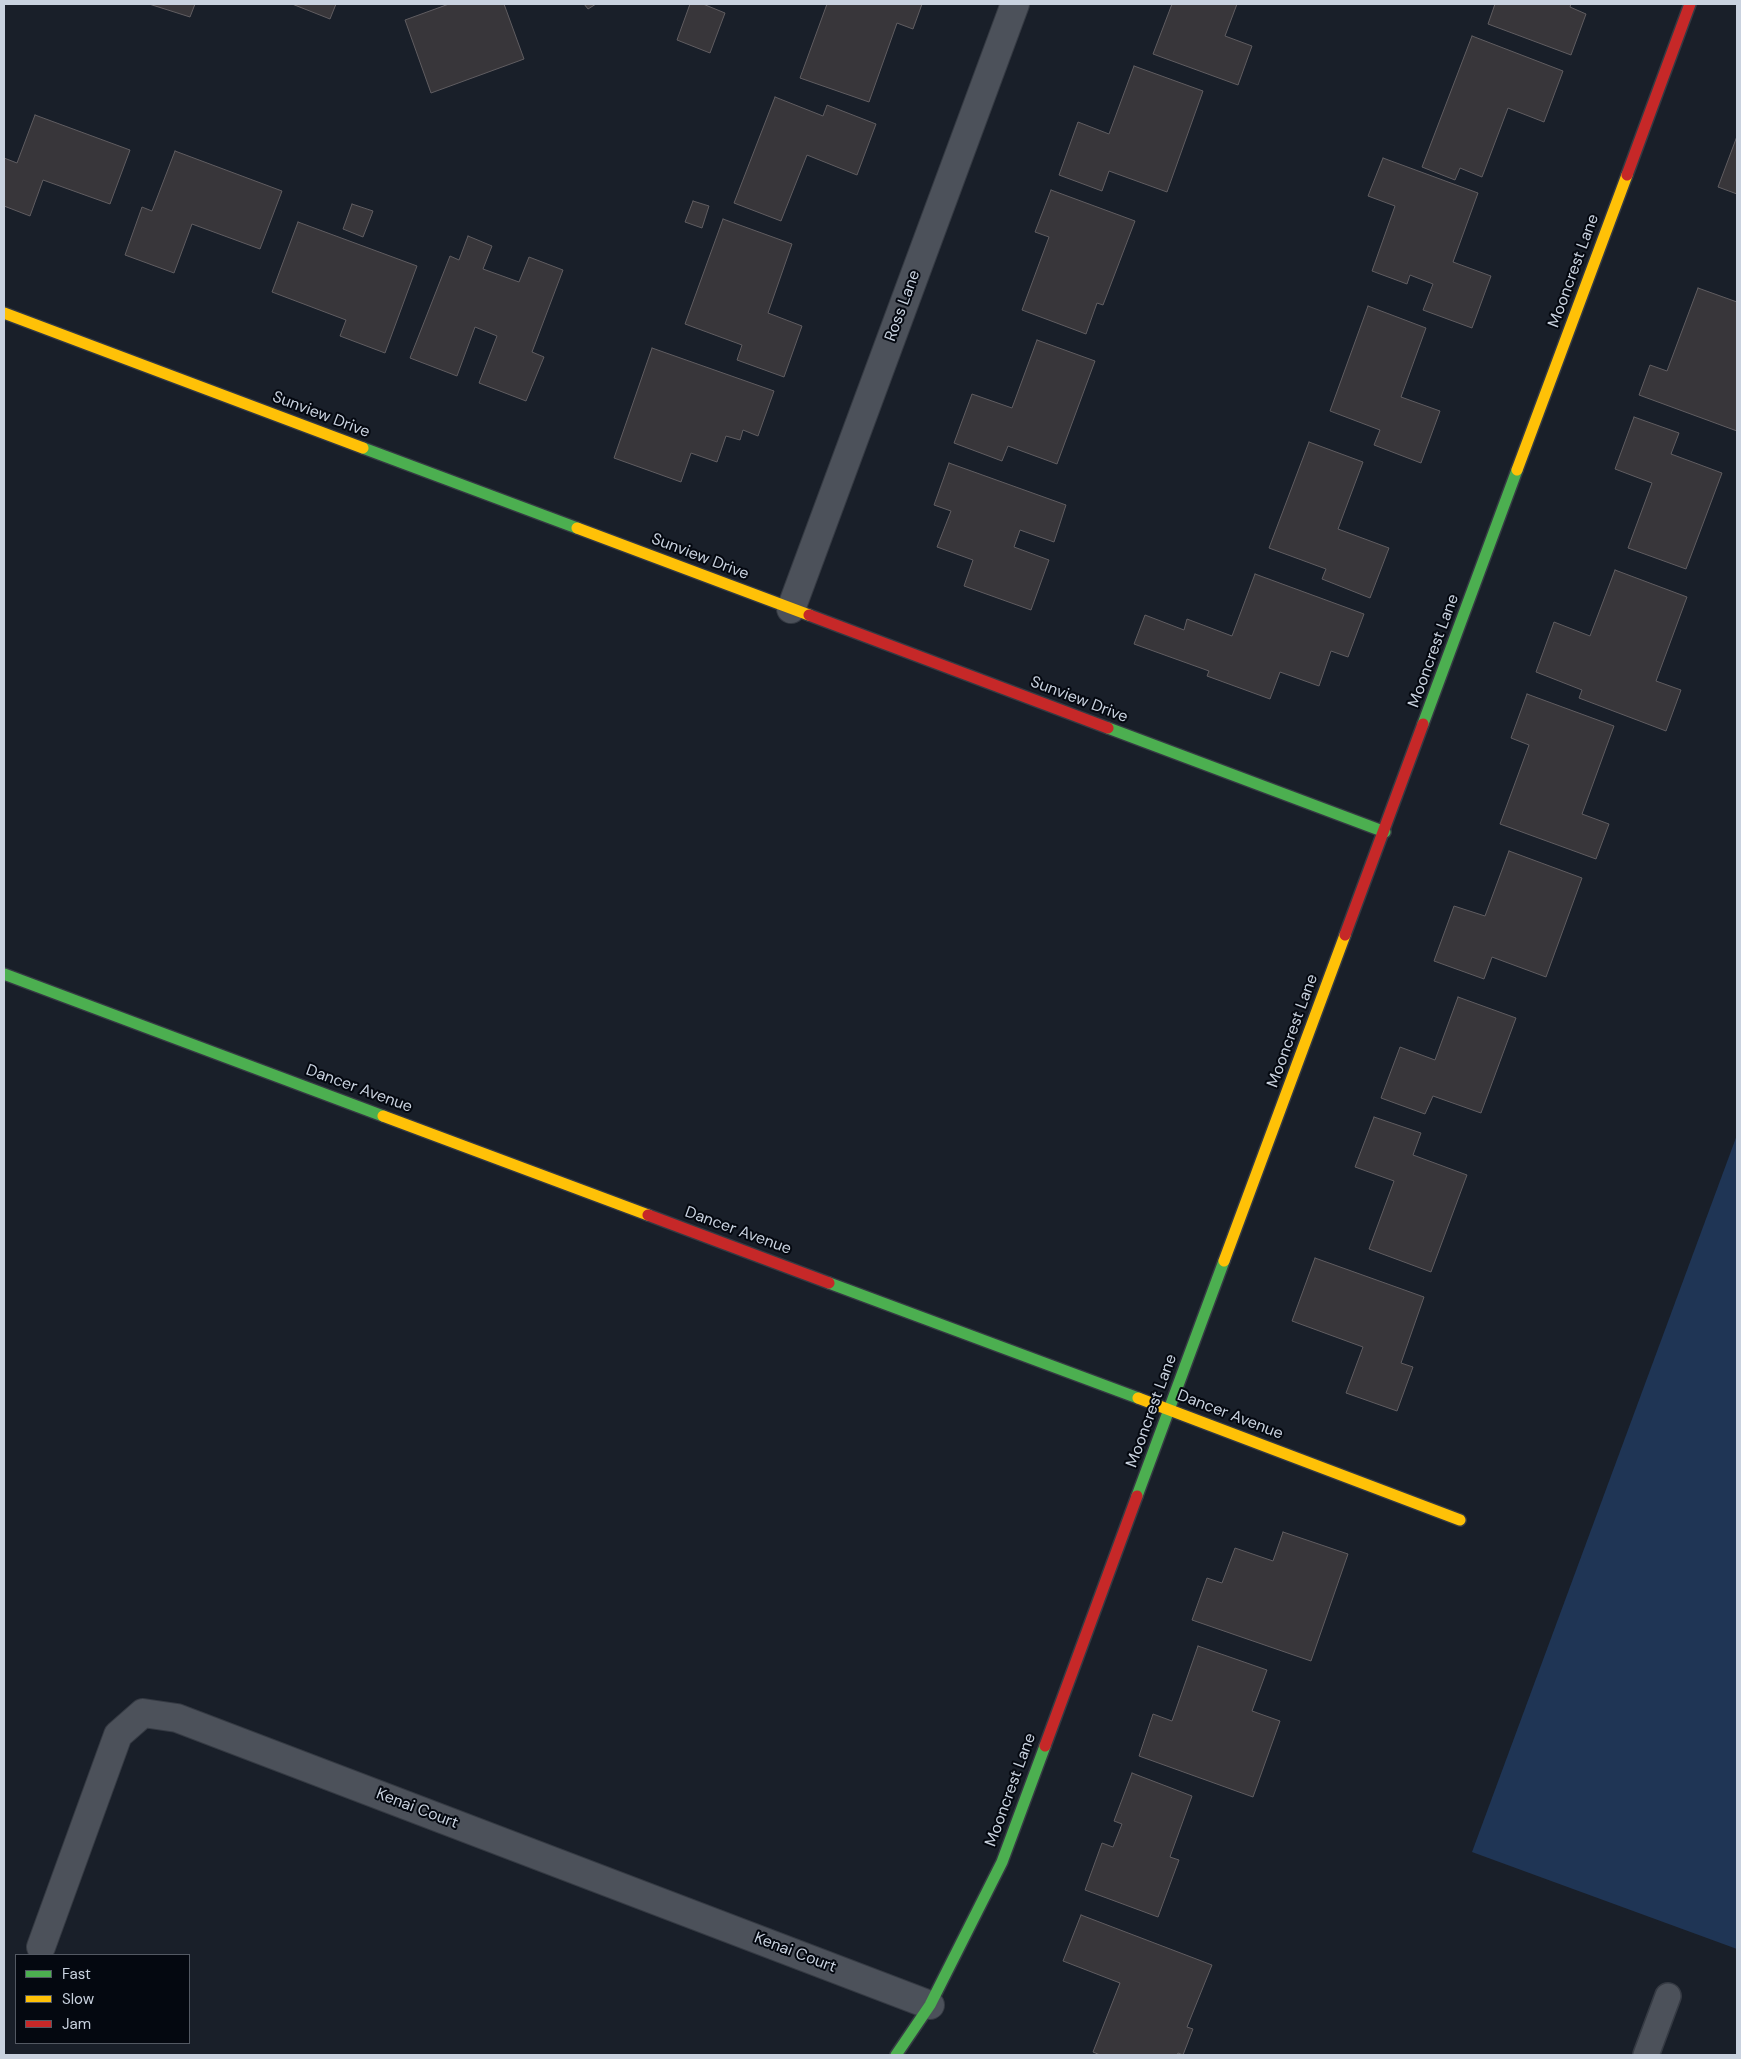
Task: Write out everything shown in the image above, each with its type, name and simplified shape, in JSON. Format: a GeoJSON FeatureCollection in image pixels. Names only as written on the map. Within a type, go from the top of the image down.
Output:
{"type":"FeatureCollection","features":[{"type":"Feature","properties":{"kind":"street","name":"Ross Lane"},"geometry":{"type":"LineString","coordinates":[[791,609],[1015,4]]}},
{"type":"Feature","properties":{"kind":"street","name":"Mooncrest Lane"},"geometry":{"type":"LineString","coordinates":[[896,2055],[930,2005],[1002,1862],[1385,832],[1690,4]]}},
{"type":"Feature","properties":{"kind":"street","name":"Sunview Drive"},"geometry":{"type":"LineString","coordinates":[[4,313],[1385,832]]}},
{"type":"Feature","properties":{"kind":"street","name":"Dancer Avenue"},"geometry":{"type":"LineString","coordinates":[[4,974],[1460,1520]]}},
{"type":"Feature","properties":{"kind":"street","name":"Kenai Court"},"geometry":{"type":"LineString","coordinates":[[41,1947],[118,1735],[143,1713],[177,1718],[930,2005]]}},
{"type":"Feature","properties":{"kind":"lane"},"geometry":{"type":"LineString","coordinates":[[1646,2055],[1668,1996]]}},
{"type":"Feature","properties":{"kind":"shaded area"},"geometry":{"type":"Polygon","coordinates":[[[1737,1135],[1737,1949],[1472,1852],[1737,1135]]]}},
{"type":"Feature","properties":{"kind":"building"},"geometry":{"type":"Polygon","coordinates":[[[149,4],[195,4],[190,17],[149,4]]]}},
{"type":"Feature","properties":{"kind":"building"},"geometry":{"type":"Polygon","coordinates":[[[292,4],[336,4],[330,19],[292,4]]]}},
{"type":"Feature","properties":{"kind":"building"},"geometry":{"type":"Polygon","coordinates":[[[449,4],[504,4],[524,59],[431,93],[405,20],[449,4]]]}},
{"type":"Feature","properties":{"kind":"building"},"geometry":{"type":"Polygon","coordinates":[[[584,4],[596,4],[588,9],[584,4]]]}},
{"type":"Feature","properties":{"kind":"building"},"geometry":{"type":"Polygon","coordinates":[[[690,4],[703,4],[725,13],[710,53],[677,40],[690,4]]]}},
{"type":"Feature","properties":{"kind":"building"},"geometry":{"type":"Polygon","coordinates":[[[827,4],[922,4],[913,29],[897,23],[869,102],[800,78],[827,4]]]}},
{"type":"Feature","properties":{"kind":"building"},"geometry":{"type":"Polygon","coordinates":[[[1172,4],[1237,4],[1225,36],[1252,46],[1238,85],[1153,54],[1172,4]]]}},
{"type":"Feature","properties":{"kind":"building"},"geometry":{"type":"Polygon","coordinates":[[[1495,4],[1571,4],[1570,7],[1586,14],[1571,55],[1488,24],[1495,4]]]}},
{"type":"Feature","properties":{"kind":"building"},"geometry":{"type":"Polygon","coordinates":[[[1472,36],[1563,71],[1544,122],[1508,108],[1482,177],[1460,168],[1455,180],[1422,167],[1472,36]]]}},
{"type":"Feature","properties":{"kind":"building"},"geometry":{"type":"Polygon","coordinates":[[[1134,66],[1203,91],[1167,192],[1109,171],[1102,191],[1059,175],[1078,122],[1109,134],[1134,66]]]}},
{"type":"Feature","properties":{"kind":"building"},"geometry":{"type":"Polygon","coordinates":[[[775,97],[823,116],[827,105],[876,124],[857,175],[807,155],[781,221],[734,203],[775,97]]]}},
{"type":"Feature","properties":{"kind":"building"},"geometry":{"type":"Polygon","coordinates":[[[35,115],[130,150],[110,204],[43,180],[30,216],[4,206],[4,158],[17,163],[35,115]]]}},
{"type":"Feature","properties":{"kind":"building"},"geometry":{"type":"Polygon","coordinates":[[[1737,140],[1737,194],[1718,187],[1737,140]]]}},
{"type":"Feature","properties":{"kind":"building"},"geometry":{"type":"Polygon","coordinates":[[[175,151],[282,191],[260,249],[192,224],[174,273],[125,255],[142,207],[152,211],[175,151]]]}},
{"type":"Feature","properties":{"kind":"building"},"geometry":{"type":"Polygon","coordinates":[[[1383,158],[1478,193],[1453,262],[1491,276],[1472,328],[1423,310],[1433,284],[1410,275],[1407,284],[1372,271],[1395,206],[1368,196],[1383,158]]]}},
{"type":"Feature","properties":{"kind":"building"},"geometry":{"type":"Polygon","coordinates":[[[1051,190],[1135,221],[1103,305],[1097,303],[1086,334],[1022,310],[1049,237],[1035,232],[1051,190]]]}},
{"type":"Feature","properties":{"kind":"building"},"geometry":{"type":"Polygon","coordinates":[[[693,201],[709,206],[702,228],[685,222],[693,201]]]}},
{"type":"Feature","properties":{"kind":"building"},"geometry":{"type":"Polygon","coordinates":[[[352,204],[373,211],[363,237],[343,229],[352,204]]]}},
{"type":"Feature","properties":{"kind":"building"},"geometry":{"type":"Polygon","coordinates":[[[723,219],[792,244],[768,313],[802,326],[784,377],[737,360],[742,345],[685,324],[723,219]]]}},
{"type":"Feature","properties":{"kind":"building"},"geometry":{"type":"Polygon","coordinates":[[[298,222],[417,266],[385,353],[340,336],[346,320],[272,292],[298,222]]]}},
{"type":"Feature","properties":{"kind":"building"},"geometry":{"type":"Polygon","coordinates":[[[468,236],[492,246],[483,269],[519,282],[529,257],[563,270],[532,352],[544,357],[526,401],[479,383],[497,336],[475,327],[457,376],[410,358],[450,256],[459,260],[468,236]]]}},
{"type":"Feature","properties":{"kind":"building"},"geometry":{"type":"Polygon","coordinates":[[[1698,288],[1737,302],[1737,431],[1639,395],[1650,365],[1667,371],[1698,288]]]}},
{"type":"Feature","properties":{"kind":"building"},"geometry":{"type":"Polygon","coordinates":[[[1368,306],[1426,328],[1401,397],[1440,411],[1421,463],[1374,445],[1380,430],[1330,411],[1368,306]]]}},
{"type":"Feature","properties":{"kind":"building"},"geometry":{"type":"Polygon","coordinates":[[[1037,340],[1095,361],[1057,464],[1008,446],[1002,461],[954,443],[972,394],[1012,408],[1037,340]]]}},
{"type":"Feature","properties":{"kind":"building"},"geometry":{"type":"Polygon","coordinates":[[[652,348],[774,391],[758,436],[743,430],[740,440],[726,436],[717,462],[691,453],[681,482],[614,458],[652,348]]]}},
{"type":"Feature","properties":{"kind":"building"},"geometry":{"type":"Polygon","coordinates":[[[1634,417],[1679,433],[1671,454],[1722,473],[1686,569],[1628,548],[1652,483],[1615,469],[1634,417]]]}},
{"type":"Feature","properties":{"kind":"building"},"geometry":{"type":"Polygon","coordinates":[[[1309,442],[1363,462],[1338,529],[1389,548],[1370,598],[1322,579],[1326,569],[1269,548],[1309,442]]]}},
{"type":"Feature","properties":{"kind":"building"},"geometry":{"type":"Polygon","coordinates":[[[949,463],[1066,505],[1054,542],[1020,530],[1014,547],[1049,560],[1031,610],[964,586],[973,560],[937,547],[951,511],[934,505],[949,463]]]}},
{"type":"Feature","properties":{"kind":"building"},"geometry":{"type":"Polygon","coordinates":[[[1615,570],[1687,597],[1656,681],[1681,690],[1666,731],[1579,698],[1582,690],[1536,672],[1554,622],[1590,636],[1615,570]]]}},
{"type":"Feature","properties":{"kind":"building"},"geometry":{"type":"Polygon","coordinates":[[[1255,574],[1364,614],[1348,657],[1331,651],[1319,686],[1280,672],[1270,699],[1207,676],[1209,671],[1134,644],[1145,615],[1184,630],[1187,619],[1232,636],[1255,574]]]}},
{"type":"Feature","properties":{"kind":"building"},"geometry":{"type":"Polygon","coordinates":[[[1527,694],[1614,726],[1582,814],[1609,824],[1596,859],[1500,824],[1529,745],[1511,738],[1527,694]]]}},
{"type":"Feature","properties":{"kind":"building"},"geometry":{"type":"Polygon","coordinates":[[[1509,851],[1582,878],[1546,977],[1492,957],[1484,979],[1434,961],[1454,906],[1485,916],[1509,851]]]}},
{"type":"Feature","properties":{"kind":"building"},"geometry":{"type":"Polygon","coordinates":[[[1458,997],[1516,1018],[1481,1113],[1433,1096],[1425,1114],[1381,1098],[1400,1047],[1435,1060],[1458,997]]]}},
{"type":"Feature","properties":{"kind":"building"},"geometry":{"type":"Polygon","coordinates":[[[1374,1117],[1421,1133],[1413,1155],[1467,1175],[1431,1272],[1369,1249],[1394,1181],[1355,1167],[1374,1117]]]}},
{"type":"Feature","properties":{"kind":"building"},"geometry":{"type":"Polygon","coordinates":[[[1315,1258],[1424,1297],[1401,1363],[1413,1367],[1397,1411],[1346,1393],[1363,1347],[1292,1321],[1315,1258]]]}},
{"type":"Feature","properties":{"kind":"building"},"geometry":{"type":"Polygon","coordinates":[[[1283,1532],[1348,1554],[1311,1661],[1192,1620],[1207,1578],[1222,1583],[1235,1548],[1273,1561],[1283,1532]]]}},
{"type":"Feature","properties":{"kind":"building"},"geometry":{"type":"Polygon","coordinates":[[[1198,1646],[1267,1670],[1252,1711],[1280,1721],[1253,1797],[1139,1756],[1153,1714],[1172,1721],[1198,1646]]]}},
{"type":"Feature","properties":{"kind":"building"},"geometry":{"type":"Polygon","coordinates":[[[1132,1773],[1192,1796],[1170,1857],[1179,1860],[1158,1917],[1085,1890],[1102,1843],[1113,1847],[1122,1824],[1114,1821],[1132,1773]]]}},
{"type":"Feature","properties":{"kind":"building"},"geometry":{"type":"Polygon","coordinates":[[[1081,1915],[1212,1965],[1187,2027],[1193,2029],[1183,2055],[1178,2053],[1177,2055],[1100,2055],[1093,2052],[1120,1983],[1063,1961],[1081,1915]]]}},
{"type":"Feature","properties":{"kind":"traffic: fast"},"geometry":{"type":"LineString","coordinates":[[363,448],[577,528]]}},
{"type":"Feature","properties":{"kind":"traffic: fast"},"geometry":{"type":"LineString","coordinates":[[1423,724],[1517,470]]}},
{"type":"Feature","properties":{"kind":"traffic: fast"},"geometry":{"type":"LineString","coordinates":[[1108,728],[1385,832]]}},
{"type":"Feature","properties":{"kind":"traffic: fast"},"geometry":{"type":"LineString","coordinates":[[4,974],[383,1116]]}},
{"type":"Feature","properties":{"kind":"traffic: fast"},"geometry":{"type":"LineString","coordinates":[[1137,1496],[1224,1261]]}},
{"type":"Feature","properties":{"kind":"traffic: fast"},"geometry":{"type":"LineString","coordinates":[[829,1283],[1138,1398]]}},
{"type":"Feature","properties":{"kind":"traffic: fast"},"geometry":{"type":"LineString","coordinates":[[896,2055],[930,2005],[1002,1862],[1045,1746]]}},
{"type":"Feature","properties":{"kind":"traffic: slow"},"geometry":{"type":"LineString","coordinates":[[1517,470],[1627,175]]}},
{"type":"Feature","properties":{"kind":"traffic: slow"},"geometry":{"type":"LineString","coordinates":[[4,313],[363,448]]}},
{"type":"Feature","properties":{"kind":"traffic: slow"},"geometry":{"type":"LineString","coordinates":[[577,528],[809,615]]}},
{"type":"Feature","properties":{"kind":"traffic: slow"},"geometry":{"type":"LineString","coordinates":[[1224,1261],[1345,935]]}},
{"type":"Feature","properties":{"kind":"traffic: slow"},"geometry":{"type":"LineString","coordinates":[[383,1116],[648,1215]]}},
{"type":"Feature","properties":{"kind":"traffic: slow"},"geometry":{"type":"LineString","coordinates":[[1138,1398],[1460,1520]]}},
{"type":"Feature","properties":{"kind":"traffic: jam"},"geometry":{"type":"LineString","coordinates":[[1627,175],[1690,4]]}},
{"type":"Feature","properties":{"kind":"traffic: jam"},"geometry":{"type":"LineString","coordinates":[[809,615],[1108,728]]}},
{"type":"Feature","properties":{"kind":"traffic: jam"},"geometry":{"type":"LineString","coordinates":[[1345,935],[1423,724]]}},
{"type":"Feature","properties":{"kind":"traffic: jam"},"geometry":{"type":"LineString","coordinates":[[648,1215],[829,1283]]}},
{"type":"Feature","properties":{"kind":"traffic: jam"},"geometry":{"type":"LineString","coordinates":[[1045,1746],[1137,1496]]}}]}
